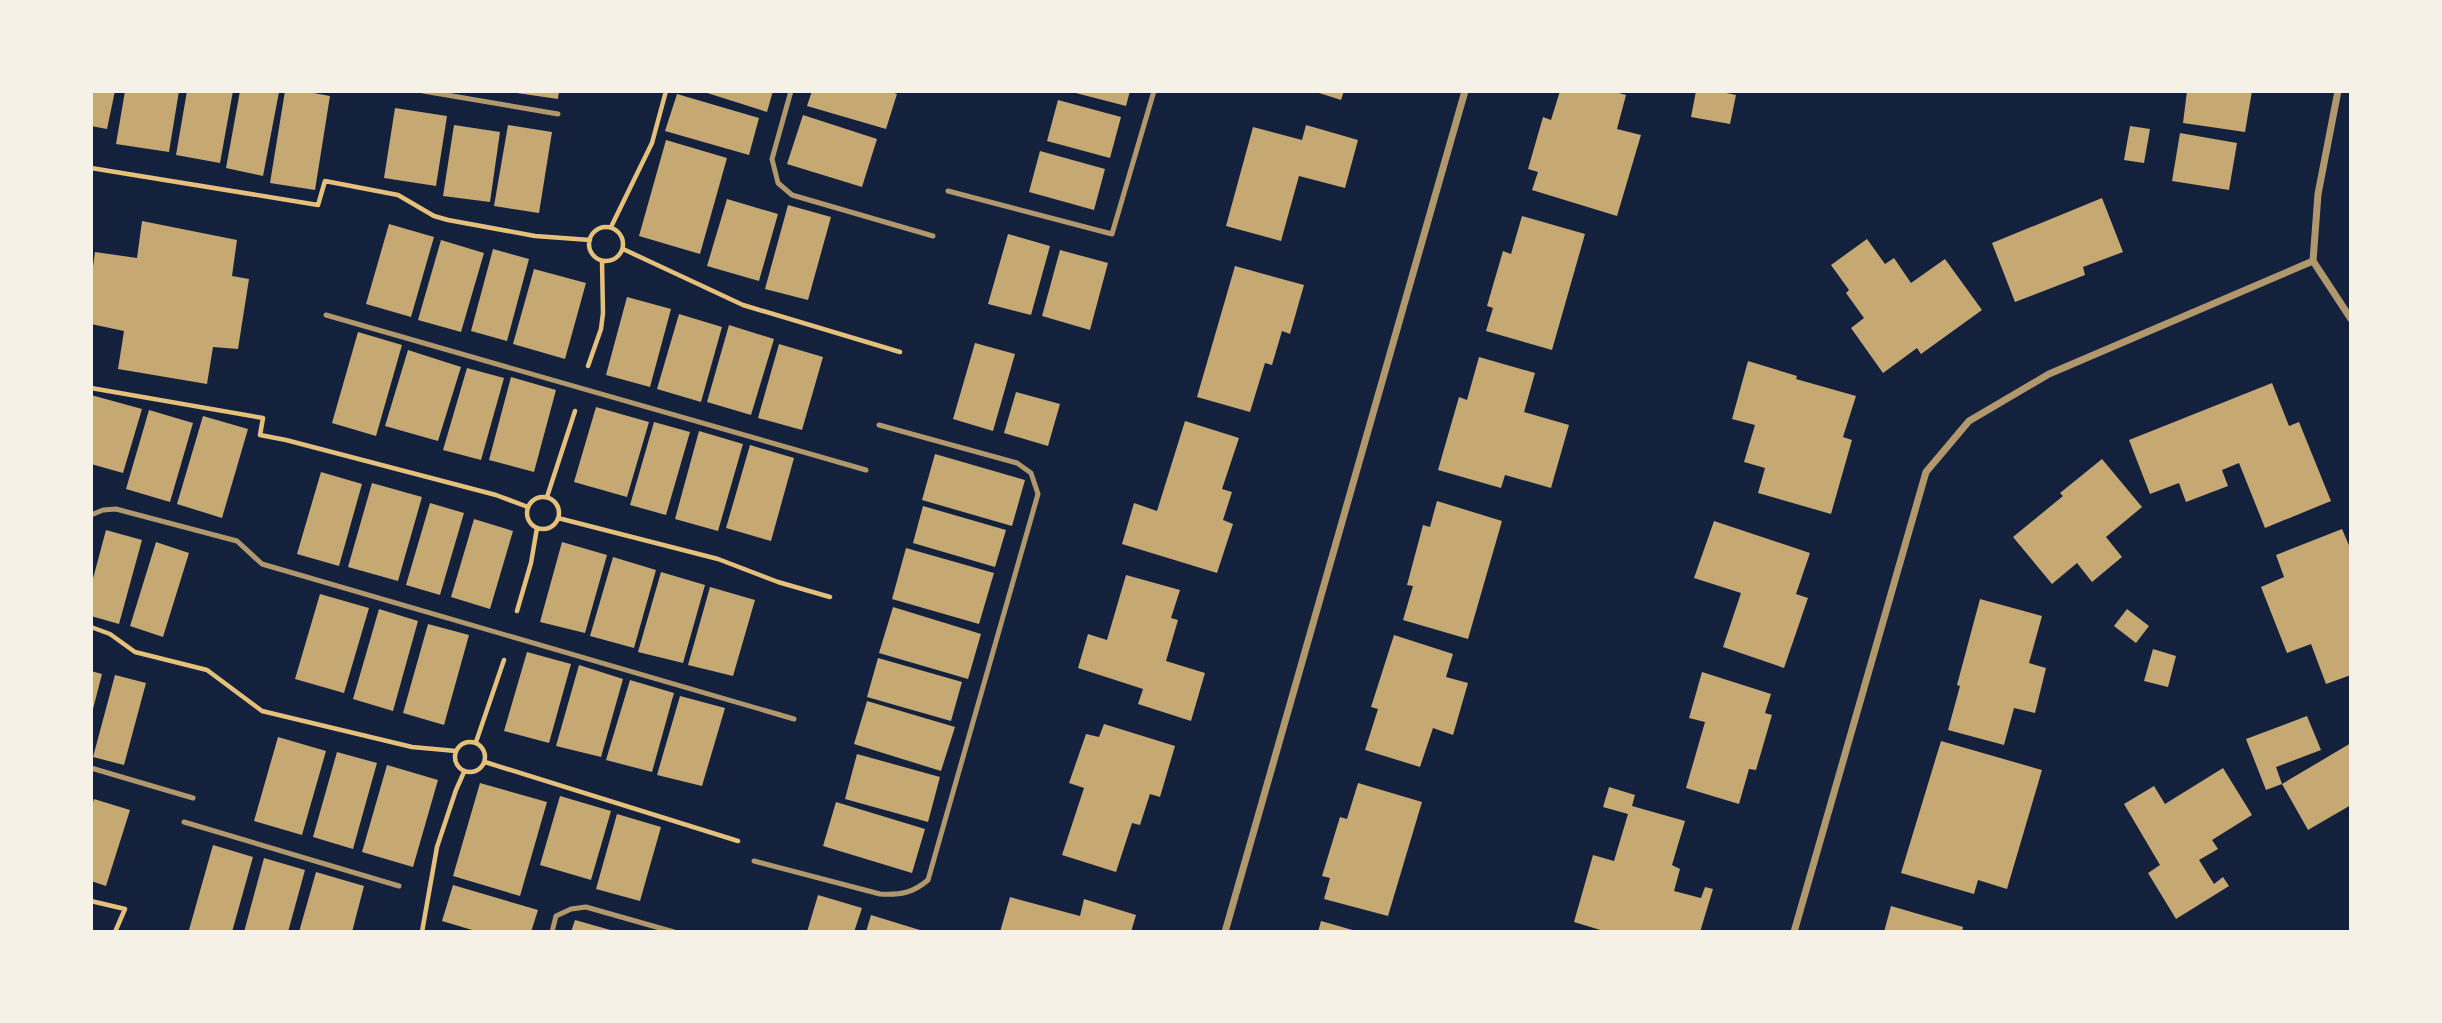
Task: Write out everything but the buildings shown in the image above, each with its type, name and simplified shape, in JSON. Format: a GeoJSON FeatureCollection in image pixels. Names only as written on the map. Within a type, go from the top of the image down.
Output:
{"type":"FeatureCollection","features":[{"type":"Feature","properties":{"kind":"street"},"geometry":{"type":"LineString","coordinates":[[1225,932],[1465,91]]}},
{"type":"Feature","properties":{"kind":"street"},"geometry":{"type":"LineString","coordinates":[[2338,91],[2318,194],[2313,261],[2351,319]]}},
{"type":"Feature","properties":{"kind":"street"},"geometry":{"type":"LineString","coordinates":[[1794,932],[1926,472],[1969,421],[2049,374],[2313,261]]}},
{"type":"Feature","properties":{"kind":"lane"},"geometry":{"type":"LineString","coordinates":[[423,91],[558,114]]}},
{"type":"Feature","properties":{"kind":"lane"},"geometry":{"type":"LineString","coordinates":[[792,91],[772,159],[778,183],[792,195],[933,236]]}},
{"type":"Feature","properties":{"kind":"lane"},"geometry":{"type":"LineString","coordinates":[[948,191],[1112,234],[1154,91]]}},
{"type":"Feature","properties":{"kind":"lane"},"geometry":{"type":"LineString","coordinates":[[326,315],[866,470]]}},
{"type":"Feature","properties":{"kind":"lane"},"geometry":{"type":"LineString","coordinates":[[754,860],[880,894],[899,895],[915,891],[928,880],[1038,494],[1031,473],[1017,463],[879,425]]}},
{"type":"Feature","properties":{"kind":"lane"},"geometry":{"type":"LineString","coordinates":[[91,515],[116,509],[237,541],[262,564],[794,719]]}},
{"type":"Feature","properties":{"kind":"lane"},"geometry":{"type":"LineString","coordinates":[[91,768],[193,798]]}},
{"type":"Feature","properties":{"kind":"lane"},"geometry":{"type":"LineString","coordinates":[[184,822],[399,886]]}},
{"type":"Feature","properties":{"kind":"lane"},"geometry":{"type":"LineString","coordinates":[[552,932],[556,916],[571,909],[586,907],[674,932]]}},
{"type":"Feature","properties":{"kind":"path"},"geometry":{"type":"LineString","coordinates":[[611,227],[657,130],[666,91]]}},
{"type":"Feature","properties":{"kind":"path"},"geometry":{"type":"LineString","coordinates":[[91,168],[318,205],[325,181],[398,195],[434,216],[448,220],[535,236],[590,240]]}},
{"type":"Feature","properties":{"kind":"path"},"geometry":{"type":"LineString","coordinates":[[611,227],[622,235],[623,249],[615,259],[602,261],[590,252],[590,240],[597,229],[611,227]]}},
{"type":"Feature","properties":{"kind":"path"},"geometry":{"type":"LineString","coordinates":[[623,249],[743,305],[900,352]]}},
{"type":"Feature","properties":{"kind":"path"},"geometry":{"type":"LineString","coordinates":[[91,388],[263,418],[260,435],[496,495],[528,508]]}},
{"type":"Feature","properties":{"kind":"path"},"geometry":{"type":"LineString","coordinates":[[547,497],[557,505],[558,517],[550,527],[537,528],[528,520],[528,508],[535,498],[547,497]]}},
{"type":"Feature","properties":{"kind":"path"},"geometry":{"type":"LineString","coordinates":[[558,517],[718,559],[778,582],[830,597]]}},
{"type":"Feature","properties":{"kind":"path"},"geometry":{"type":"LineString","coordinates":[[91,627],[110,634],[135,652],[207,670],[262,711],[402,745],[456,751]]}},
{"type":"Feature","properties":{"kind":"path"},"geometry":{"type":"LineString","coordinates":[[468,741],[476,742],[486,755],[485,762],[480,769],[464,772],[458,767],[456,751],[468,741]]}},
{"type":"Feature","properties":{"kind":"path"},"geometry":{"type":"LineString","coordinates":[[485,762],[745,843]]}},
{"type":"Feature","properties":{"kind":"path"},"geometry":{"type":"LineString","coordinates":[[422,932],[437,848],[464,772]]}},
{"type":"Feature","properties":{"kind":"path"},"geometry":{"type":"LineString","coordinates":[[91,901],[125,909],[115,932]]}}]}
